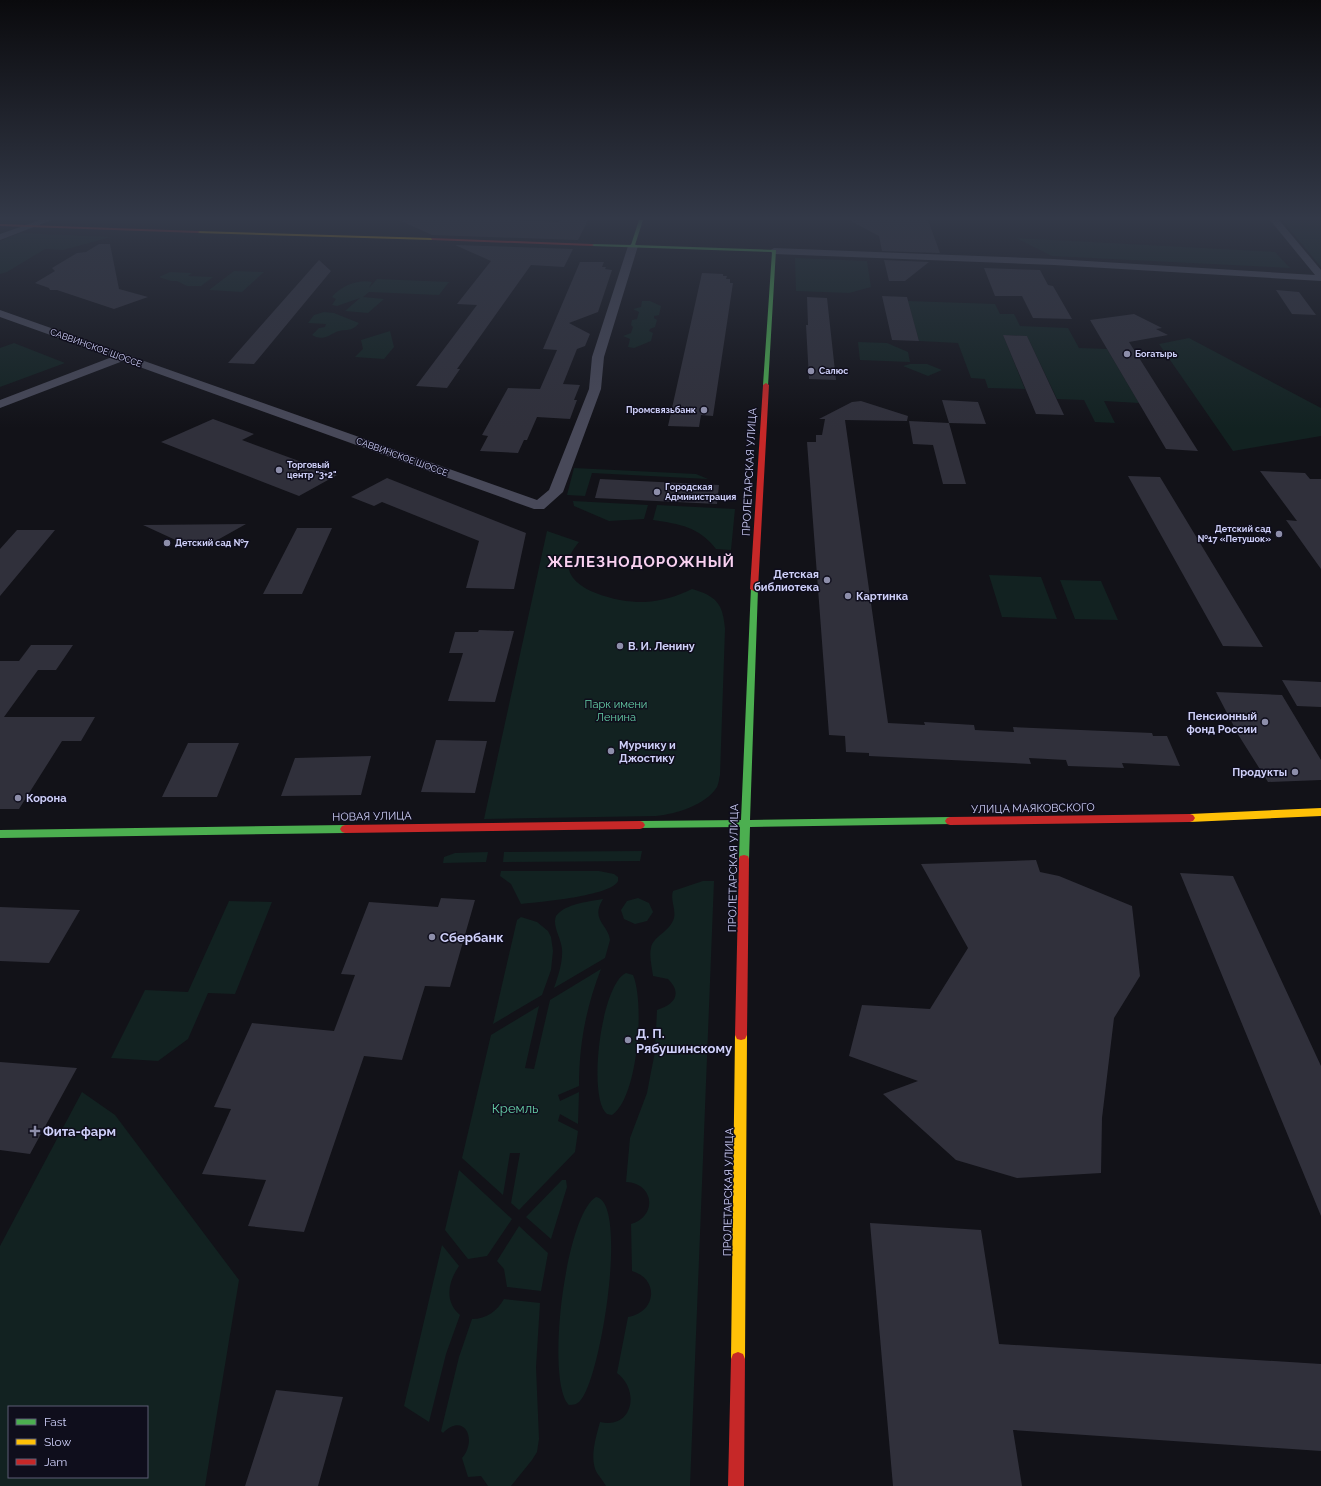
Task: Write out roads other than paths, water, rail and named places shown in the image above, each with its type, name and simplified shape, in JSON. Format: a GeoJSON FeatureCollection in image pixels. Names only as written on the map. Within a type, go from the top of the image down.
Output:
{"type":"FeatureCollection","features":[{"type":"Feature","properties":{"kind":"main road","name":"ПРОЛЕТАРСКАЯ УЛИЦА"},"geometry":{"type":"LineString","coordinates":[[736,1486],[744,823],[756,553],[772,289]]}},
{"type":"Feature","properties":{"kind":"main road","name":"УЛИЦА МАЯКОВСКОГО"},"geometry":{"type":"LineString","coordinates":[[744,823],[1232,817],[1321,812]]}},
{"type":"Feature","properties":{"kind":"main road","name":"НОВАЯ УЛИЦА"},"geometry":{"type":"LineString","coordinates":[[0,834],[744,823]]}},
{"type":"Feature","properties":{"kind":"street","name":"САВВИНСКОЕ ШОССЕ"},"geometry":{"type":"LineString","coordinates":[[0,313],[539,506],[556,492],[596,387],[598,357],[619,289]]}},
{"type":"Feature","properties":{"kind":"street"},"geometry":{"type":"LineString","coordinates":[[0,404],[123,357]]}},
{"type":"Feature","properties":{"kind":"place","name":"Богатырь"},"geometry":{"type":"Point","coordinates":[1127,354]}},
{"type":"Feature","properties":{"kind":"place","name":"Салюс"},"geometry":{"type":"Point","coordinates":[811,371]}},
{"type":"Feature","properties":{"kind":"place","name":"Промсвязьбанк"},"geometry":{"type":"Point","coordinates":[704,410]}},
{"type":"Feature","properties":{"kind":"place","name":"Торговый центр \"3+2\""},"geometry":{"type":"Point","coordinates":[279,470]}},
{"type":"Feature","properties":{"kind":"place","name":"Городская Администрация"},"geometry":{"type":"Point","coordinates":[657,492]}},
{"type":"Feature","properties":{"kind":"place","name":"Детский сад №17 «Петушок»"},"geometry":{"type":"Point","coordinates":[1279,534]}},
{"type":"Feature","properties":{"kind":"place","name":"Детский сад №7"},"geometry":{"type":"Point","coordinates":[167,543]}},
{"type":"Feature","properties":{"kind":"place","name":"Детская библиотека"},"geometry":{"type":"Point","coordinates":[827,580]}},
{"type":"Feature","properties":{"kind":"place","name":"Картинка"},"geometry":{"type":"Point","coordinates":[848,596]}},
{"type":"Feature","properties":{"kind":"place","name":"В. И. Ленину"},"geometry":{"type":"Point","coordinates":[620,646]}},
{"type":"Feature","properties":{"kind":"place","name":"Пенсионный фонд России"},"geometry":{"type":"Point","coordinates":[1265,722]}},
{"type":"Feature","properties":{"kind":"place","name":"Мурчику и Джостику"},"geometry":{"type":"Point","coordinates":[611,751]}},
{"type":"Feature","properties":{"kind":"place","name":"Продукты"},"geometry":{"type":"Point","coordinates":[1295,772]}},
{"type":"Feature","properties":{"kind":"place","name":"Корона"},"geometry":{"type":"Point","coordinates":[18,798]}},
{"type":"Feature","properties":{"kind":"place","name":"Сбербанк"},"geometry":{"type":"Point","coordinates":[432,937]}},
{"type":"Feature","properties":{"kind":"place","name":"Д. П. Рябушинскому"},"geometry":{"type":"Point","coordinates":[628,1040]}},
{"type":"Feature","properties":{"kind":"place","name":"Фита-фарм"},"geometry":{"type":"Point","coordinates":[35,1131]}},
{"type":"Feature","properties":{"kind":"district","name":"ЖЕЛЕЗНОДОРОЖНЫЙ"},"geometry":{"type":"Point","coordinates":[641,562]}},
{"type":"Feature","properties":{"kind":"park label","name":"Парк имени Ленина"},"geometry":{"type":"Point","coordinates":[616,710]}},
{"type":"Feature","properties":{"kind":"park label","name":"Кремль"},"geometry":{"type":"Point","coordinates":[515,1108]}}]}
